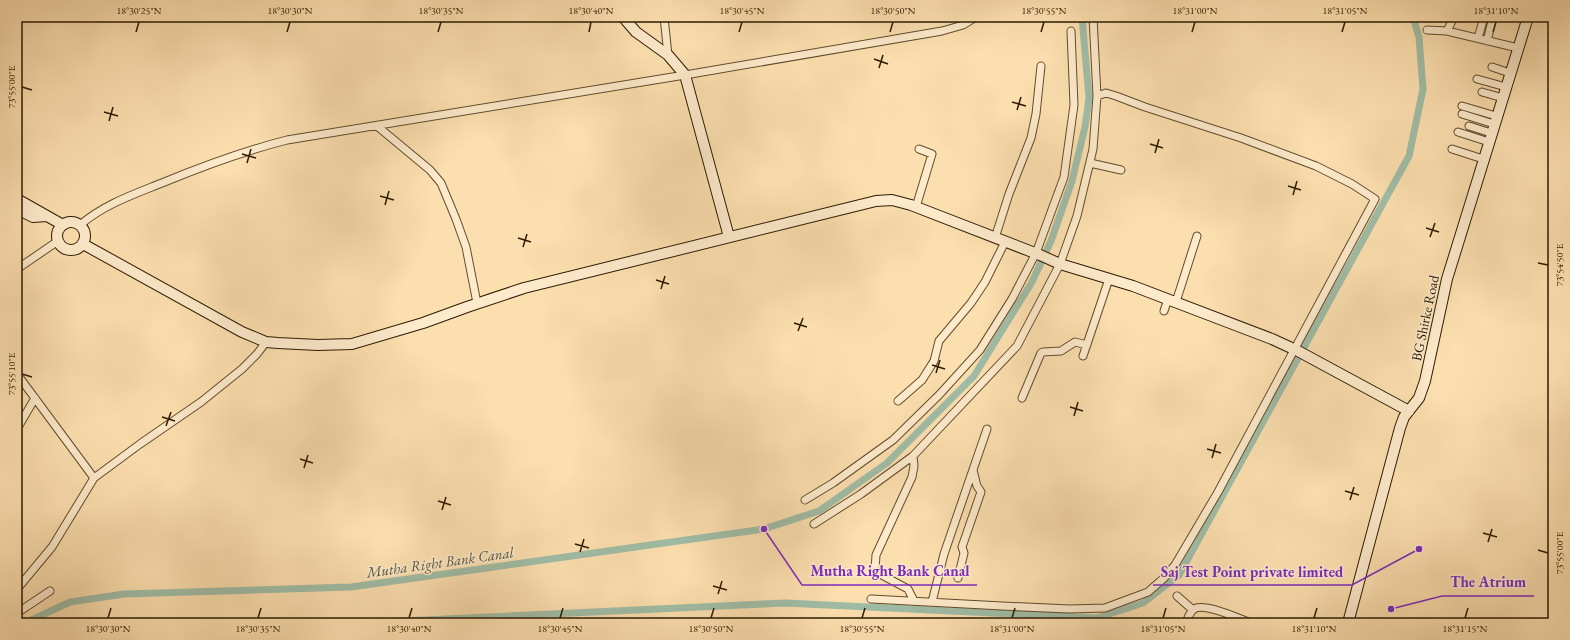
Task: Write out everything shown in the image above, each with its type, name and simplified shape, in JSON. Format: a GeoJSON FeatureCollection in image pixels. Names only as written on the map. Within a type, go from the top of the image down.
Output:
{"type":"FeatureCollection","features":[{"type":"Feature","properties":{"kind":"street"},"geometry":{"type":"LineString","coordinates":[[625,19],[638,17]]}},
{"type":"Feature","properties":{"kind":"street"},"geometry":{"type":"LineString","coordinates":[[664,17],[668,55]]}},
{"type":"Feature","properties":{"kind":"street"},"geometry":{"type":"LineString","coordinates":[[80,225],[104,208],[140,191],[258,148],[287,140],[684,75],[951,29],[963,25],[976,17]]}},
{"type":"Feature","properties":{"kind":"street"},"geometry":{"type":"LineString","coordinates":[[814,524],[861,494],[913,456],[1017,346],[1058,263],[1077,216],[1090,163],[1093,149],[1097,96],[1093,17]]}},
{"type":"Feature","properties":{"kind":"street"},"geometry":{"type":"LineString","coordinates":[[1447,31],[1454,17]]}},
{"type":"Feature","properties":{"kind":"street"},"geometry":{"type":"LineString","coordinates":[[1478,38],[1484,17]]}},
{"type":"Feature","properties":{"kind":"street"},"geometry":{"type":"LineString","coordinates":[[1487,41],[1493,17]]}},
{"type":"Feature","properties":{"kind":"street","name":"BG Shirke Road"},"geometry":{"type":"LineString","coordinates":[[1348,623],[1400,428],[1404,417],[1419,398],[1425,381],[1447,279],[1528,17]]}},
{"type":"Feature","properties":{"kind":"street"},"geometry":{"type":"LineString","coordinates":[[625,19],[636,32],[668,55],[684,75],[692,98],[729,237]]}},
{"type":"Feature","properties":{"kind":"street"},"geometry":{"type":"LineString","coordinates":[[1427,30],[1447,31],[1518,48]]}},
{"type":"Feature","properties":{"kind":"street"},"geometry":{"type":"LineString","coordinates":[[805,500],[833,484],[893,440],[939,395],[980,350],[1038,254],[1064,177],[1074,105],[1071,31]]}},
{"type":"Feature","properties":{"kind":"street"},"geometry":{"type":"LineString","coordinates":[[995,238],[1009,194],[1031,138],[1036,114],[1042,66]]}},
{"type":"Feature","properties":{"kind":"street"},"geometry":{"type":"LineString","coordinates":[[1492,67],[1510,72]]}},
{"type":"Feature","properties":{"kind":"street"},"geometry":{"type":"LineString","coordinates":[[1477,79],[1506,87]]}},
{"type":"Feature","properties":{"kind":"street"},"geometry":{"type":"LineString","coordinates":[[1482,92],[1503,98]]}},
{"type":"Feature","properties":{"kind":"street"},"geometry":{"type":"LineString","coordinates":[[871,598],[1069,609],[1105,608],[1148,592],[1164,578],[1175,565],[1218,492],[1296,350],[1374,198],[1352,184],[1316,166],[1241,138],[1106,93],[1097,96]]}},
{"type":"Feature","properties":{"kind":"street"},"geometry":{"type":"LineString","coordinates":[[1462,106],[1493,129]]}},
{"type":"Feature","properties":{"kind":"street"},"geometry":{"type":"LineString","coordinates":[[1462,114],[1493,129]]}},
{"type":"Feature","properties":{"kind":"street"},"geometry":{"type":"LineString","coordinates":[[377,126],[430,170],[441,183],[466,246],[477,303]]}},
{"type":"Feature","properties":{"kind":"street"},"geometry":{"type":"LineString","coordinates":[[1469,126],[1493,129]]}},
{"type":"Feature","properties":{"kind":"street"},"geometry":{"type":"LineString","coordinates":[[1458,132],[1493,129]]}},
{"type":"Feature","properties":{"kind":"street"},"geometry":{"type":"LineString","coordinates":[[916,207],[932,154],[919,149]]}},
{"type":"Feature","properties":{"kind":"street"},"geometry":{"type":"LineString","coordinates":[[1452,149],[1483,159]]}},
{"type":"Feature","properties":{"kind":"street"},"geometry":{"type":"LineString","coordinates":[[1090,163],[1121,170]]}},
{"type":"Feature","properties":{"kind":"street"},"geometry":{"type":"LineString","coordinates":[[82,244],[242,332],[266,342],[318,345],[352,344],[423,323],[477,303],[524,288],[876,201],[892,200],[916,207],[1058,263],[1109,278],[1172,301],[1296,350],[1409,411]]}},
{"type":"Feature","properties":{"kind":"street"},"geometry":{"type":"LineString","coordinates":[[19,203],[33,217],[46,216],[63,225]]}},
{"type":"Feature","properties":{"kind":"street"},"geometry":{"type":"LineString","coordinates":[[71,222],[80,225],[83,228],[86,236],[82,244],[76,249],[67,250],[63,248],[58,241],[58,230],[63,225],[71,222]]}},
{"type":"Feature","properties":{"kind":"street"},"geometry":{"type":"LineString","coordinates":[[1164,311],[1172,301],[1197,236]]}},
{"type":"Feature","properties":{"kind":"street"},"geometry":{"type":"LineString","coordinates":[[17,269],[58,241]]}},
{"type":"Feature","properties":{"kind":"street"},"geometry":{"type":"LineString","coordinates":[[898,402],[922,380],[929,370],[934,361],[939,341],[971,302],[985,282],[1005,242]]}},
{"type":"Feature","properties":{"kind":"street"},"geometry":{"type":"LineString","coordinates":[[1083,356],[1109,278]]}},
{"type":"Feature","properties":{"kind":"street"},"geometry":{"type":"LineString","coordinates":[[17,589],[52,547],[94,478],[201,402],[250,363],[266,342]]}},
{"type":"Feature","properties":{"kind":"street"},"geometry":{"type":"LineString","coordinates":[[1022,398],[1043,352],[1061,351],[1075,342],[1087,345]]}},
{"type":"Feature","properties":{"kind":"street"},"geometry":{"type":"LineString","coordinates":[[17,374],[94,478]]}},
{"type":"Feature","properties":{"kind":"street"},"geometry":{"type":"LineString","coordinates":[[17,429],[35,398]]}},
{"type":"Feature","properties":{"kind":"street"},"geometry":{"type":"LineString","coordinates":[[932,602],[944,554],[987,429]]}},
{"type":"Feature","properties":{"kind":"street"},"geometry":{"type":"LineString","coordinates":[[913,456],[914,466],[912,478],[876,555],[874,565],[875,570],[878,573],[908,589],[914,601]]}},
{"type":"Feature","properties":{"kind":"street"},"geometry":{"type":"LineString","coordinates":[[958,578],[964,553],[962,548],[980,492],[973,468]]}},
{"type":"Feature","properties":{"kind":"street"},"geometry":{"type":"LineString","coordinates":[[17,613],[50,591]]}},
{"type":"Feature","properties":{"kind":"street"},"geometry":{"type":"LineString","coordinates":[[1177,596],[1194,610]]}},
{"type":"Feature","properties":{"kind":"street"},"geometry":{"type":"LineString","coordinates":[[1186,623],[1190,614],[1195,608],[1203,607],[1213,609],[1251,623]]}},
{"type":"Feature","properties":{"kind":"waterway","name":"Mutha Right Bank Canal"},"geometry":{"type":"LineString","coordinates":[[25,623],[70,602],[124,594],[351,587],[764,529],[819,511],[887,463],[974,376],[1032,282],[1051,241],[1072,181],[1085,127],[1089,98],[1082,17]]}},
{"type":"Feature","properties":{"kind":"waterway"},"geometry":{"type":"LineString","coordinates":[[360,623],[785,603],[1097,618],[1143,603],[1179,575],[1409,156],[1423,89],[1419,37],[1413,17]]}},
{"type":"Feature","properties":{"kind":"place","name":"Mutha Right Bank Canal"},"geometry":{"type":"Point","coordinates":[764,529]}},
{"type":"Feature","properties":{"kind":"place","name":"Saj Test Point private limited"},"geometry":{"type":"Point","coordinates":[1419,549]}},
{"type":"Feature","properties":{"kind":"place","name":"The Atrium"},"geometry":{"type":"Point","coordinates":[1391,609]}}]}
